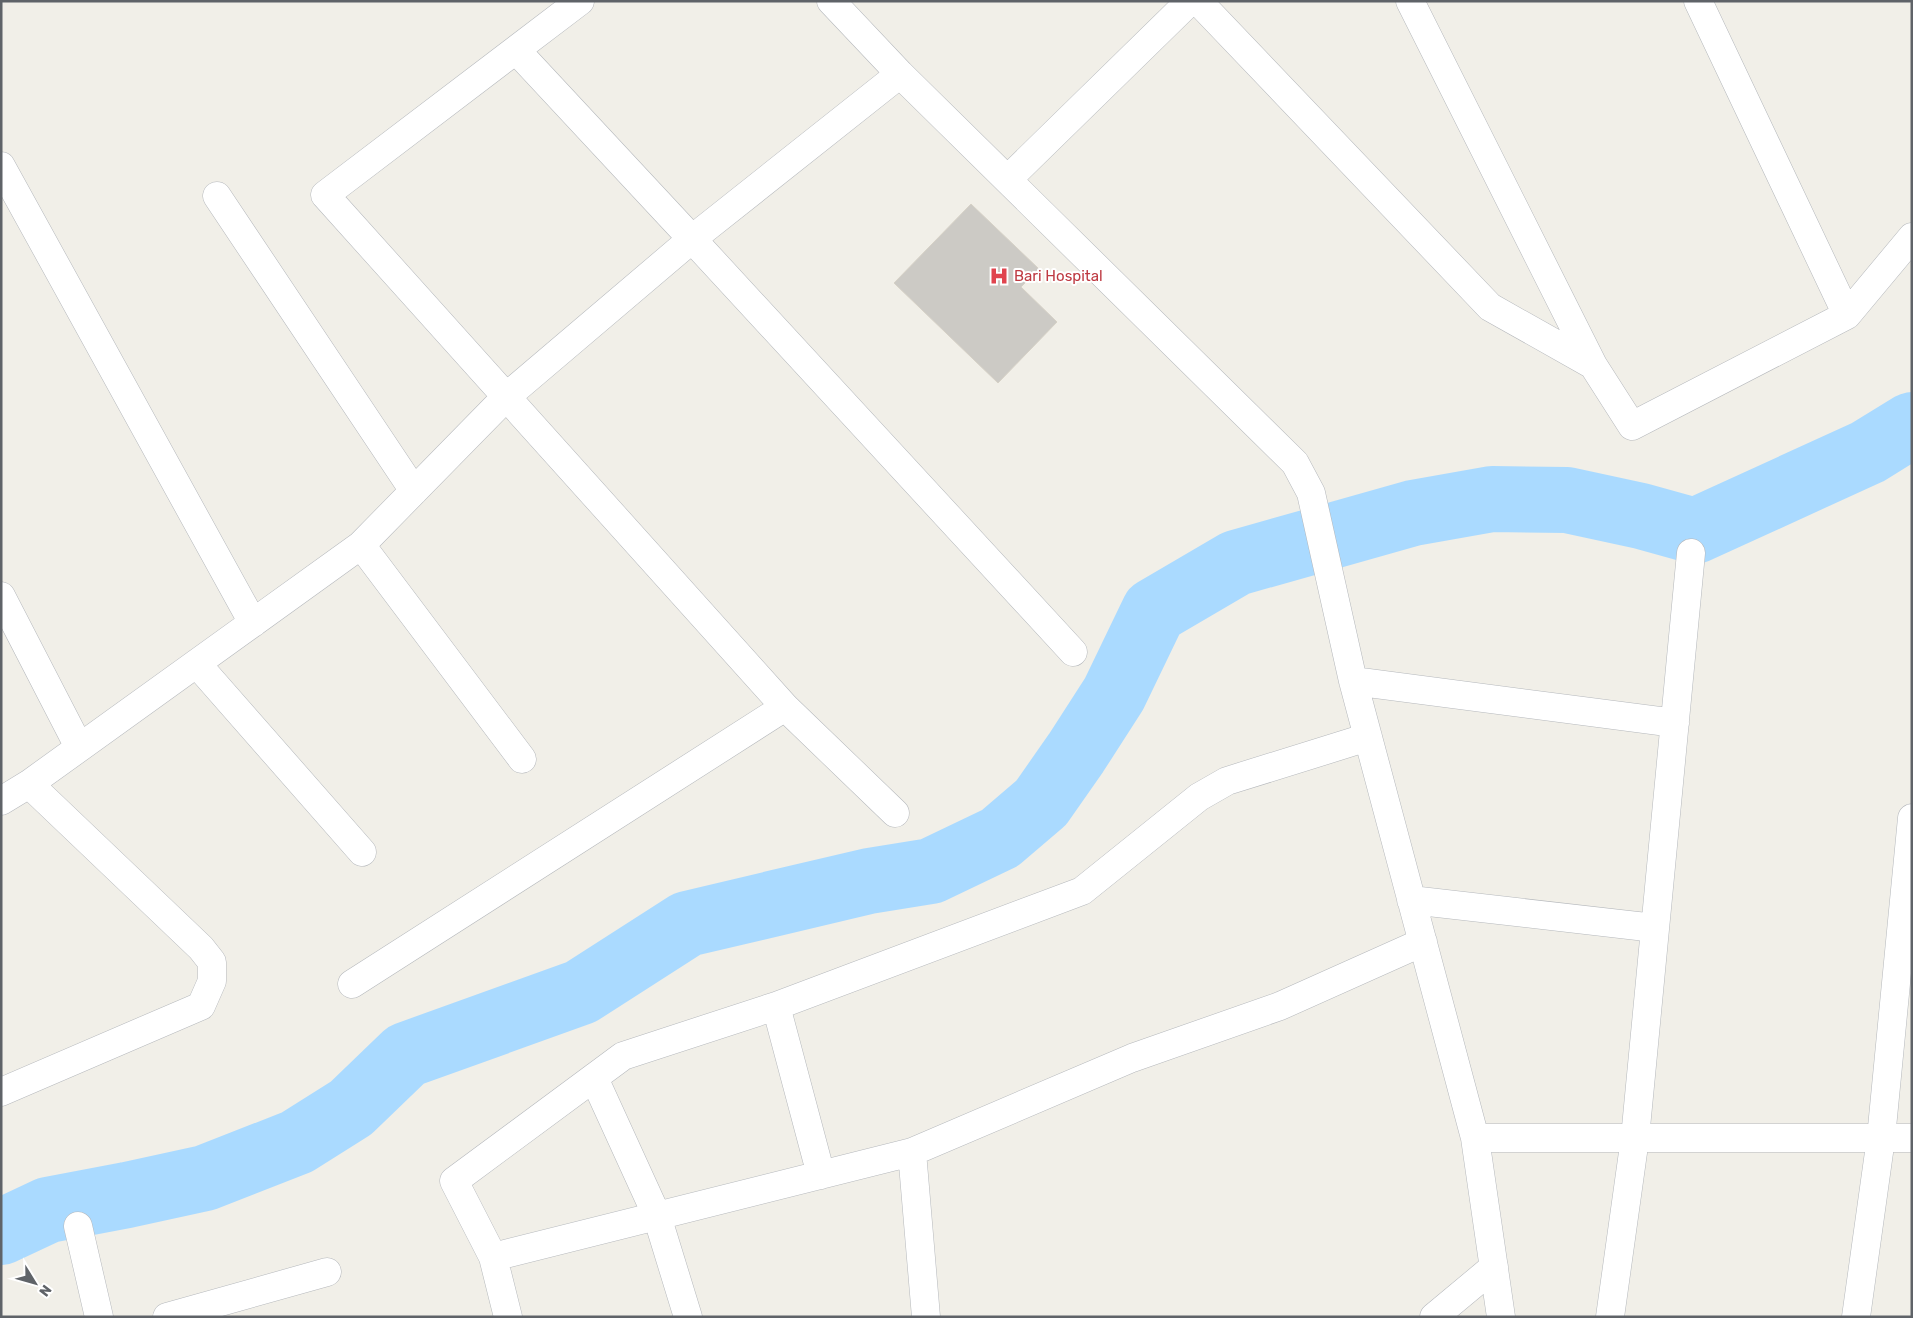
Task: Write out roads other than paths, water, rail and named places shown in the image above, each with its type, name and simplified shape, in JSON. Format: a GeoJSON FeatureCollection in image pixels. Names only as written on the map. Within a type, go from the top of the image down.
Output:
{"type":"FeatureCollection","features":[{"type":"Feature","properties":{"kind":"street"},"geometry":{"type":"LineString","coordinates":[[580,1],[325,195],[785,707],[895,813]]}},
{"type":"Feature","properties":{"kind":"street"},"geometry":{"type":"LineString","coordinates":[[831,1],[900,74],[1295,463],[1311,493],[1353,682],[1475,1138],[1502,1317]]}},
{"type":"Feature","properties":{"kind":"street"},"geometry":{"type":"LineString","coordinates":[[1008,179],[1190,1]]}},
{"type":"Feature","properties":{"kind":"street"},"geometry":{"type":"LineString","coordinates":[[1198,1],[1490,307],[1593,365]]}},
{"type":"Feature","properties":{"kind":"street"},"geometry":{"type":"LineString","coordinates":[[1410,1],[1593,365],[1632,426],[1847,315],[1912,237]]}},
{"type":"Feature","properties":{"kind":"street"},"geometry":{"type":"LineString","coordinates":[[1698,1],[1847,315]]}},
{"type":"Feature","properties":{"kind":"street"},"geometry":{"type":"LineString","coordinates":[[516,50],[1073,652]]}},
{"type":"Feature","properties":{"kind":"street"},"geometry":{"type":"LineString","coordinates":[[1,801],[29,784],[361,545],[506,397],[692,239],[900,74]]}},
{"type":"Feature","properties":{"kind":"street"},"geometry":{"type":"LineString","coordinates":[[1,166],[253,622]]}},
{"type":"Feature","properties":{"kind":"street"},"geometry":{"type":"LineString","coordinates":[[217,196],[414,491]]}},
{"type":"Feature","properties":{"kind":"street"},"geometry":{"type":"LineString","coordinates":[[361,545],[522,759]]}},
{"type":"Feature","properties":{"kind":"street"},"geometry":{"type":"LineString","coordinates":[[1610,1317],[1635,1138],[1691,553]]}},
{"type":"Feature","properties":{"kind":"street"},"geometry":{"type":"LineString","coordinates":[[1,596],[79,747]]}},
{"type":"Feature","properties":{"kind":"street"},"geometry":{"type":"LineString","coordinates":[[197,664],[362,852]]}},
{"type":"Feature","properties":{"kind":"street"},"geometry":{"type":"LineString","coordinates":[[1353,682],[1675,723]]}},
{"type":"Feature","properties":{"kind":"street"},"geometry":{"type":"LineString","coordinates":[[352,984],[785,707]]}},
{"type":"Feature","properties":{"kind":"street"},"geometry":{"type":"LineString","coordinates":[[508,1317],[494,1257],[454,1181],[623,1056],[776,1006],[1082,891],[1199,797],[1227,781],[1368,738]]}},
{"type":"Feature","properties":{"kind":"street"},"geometry":{"type":"LineString","coordinates":[[1,1092],[201,1006],[212,981],[212,962],[201,948],[29,784]]}},
{"type":"Feature","properties":{"kind":"street"},"geometry":{"type":"LineString","coordinates":[[1856,1317],[1880,1138],[1912,818]]}},
{"type":"Feature","properties":{"kind":"street"},"geometry":{"type":"LineString","coordinates":[[1411,900],[1655,928]]}},
{"type":"Feature","properties":{"kind":"street"},"geometry":{"type":"LineString","coordinates":[[494,1257],[912,1152],[1132,1058],[1280,1006],[1422,942]]}},
{"type":"Feature","properties":{"kind":"street"},"geometry":{"type":"LineString","coordinates":[[776,1006],[821,1175]]}},
{"type":"Feature","properties":{"kind":"street"},"geometry":{"type":"LineString","coordinates":[[594,1078],[656,1216],[688,1317]]}},
{"type":"Feature","properties":{"kind":"street"},"geometry":{"type":"LineString","coordinates":[[1475,1138],[1912,1138]]}},
{"type":"Feature","properties":{"kind":"street"},"geometry":{"type":"LineString","coordinates":[[912,1152],[926,1317]]}},
{"type":"Feature","properties":{"kind":"street"},"geometry":{"type":"LineString","coordinates":[[78,1226],[99,1317]]}},
{"type":"Feature","properties":{"kind":"street"},"geometry":{"type":"LineString","coordinates":[[1434,1317],[1494,1267]]}},
{"type":"Feature","properties":{"kind":"street"},"geometry":{"type":"LineString","coordinates":[[167,1317],[327,1272]]}},
{"type":"Feature","properties":{"kind":"waterway"},"geometry":{"type":"LineString","coordinates":[[1,1232],[48,1210],[205,1178],[297,1142],[351,1108],[406,1055],[581,992],[687,924],[869,881],[931,871],[1000,838],[1041,803],[1076,753],[1114,694],[1154,611],[1236,563],[1413,513],[1492,499],[1567,500],[1641,516],[1695,531],[1868,452],[1912,425]]}},
{"type":"Feature","properties":{"kind":"place","name":"Bari Hospital"},"geometry":{"type":"Point","coordinates":[999,276]}}]}
